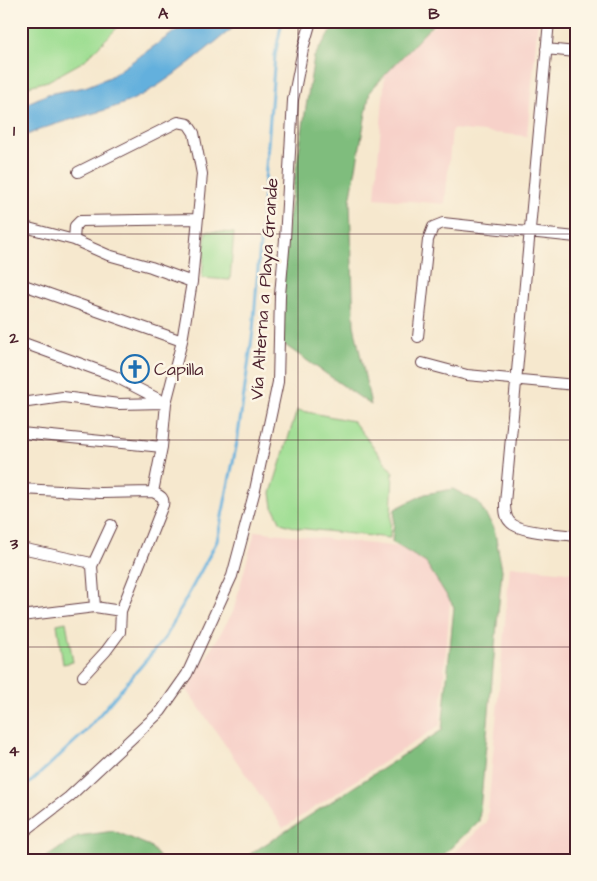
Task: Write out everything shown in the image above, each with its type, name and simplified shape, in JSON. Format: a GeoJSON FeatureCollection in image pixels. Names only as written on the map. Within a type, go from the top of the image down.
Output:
{"type":"FeatureCollection","features":[{"type":"Feature","properties":{"kind":"street","name":"Vía Alterna a Playa Grande"},"geometry":{"type":"LineString","coordinates":[[21,834],[69,797],[161,711],[187,674],[232,576],[255,490],[278,382],[280,295],[293,100],[303,49],[311,21]]}},
{"type":"Feature","properties":{"kind":"street"},"geometry":{"type":"LineString","coordinates":[[549,21],[528,232],[505,503],[506,515],[511,523],[520,528],[576,536]]}},
{"type":"Feature","properties":{"kind":"street"},"geometry":{"type":"LineString","coordinates":[[546,49],[576,52]]}},
{"type":"Feature","properties":{"kind":"street"},"geometry":{"type":"LineString","coordinates":[[78,172],[178,122],[188,124],[194,133],[202,174],[192,282],[182,341],[166,403],[162,447],[153,492]]}},
{"type":"Feature","properties":{"kind":"street"},"geometry":{"type":"LineString","coordinates":[[74,240],[75,226],[80,221],[197,219]]}},
{"type":"Feature","properties":{"kind":"street"},"geometry":{"type":"LineString","coordinates":[[418,337],[428,240],[433,227],[443,223],[576,237]]}},
{"type":"Feature","properties":{"kind":"street"},"geometry":{"type":"LineString","coordinates":[[21,226],[74,240],[108,254],[192,282]]}},
{"type":"Feature","properties":{"kind":"street"},"geometry":{"type":"LineString","coordinates":[[21,284],[182,341]]}},
{"type":"Feature","properties":{"kind":"street"},"geometry":{"type":"LineString","coordinates":[[21,342],[114,376],[166,403]]}},
{"type":"Feature","properties":{"kind":"street"},"geometry":{"type":"LineString","coordinates":[[422,363],[467,375],[576,385]]}},
{"type":"Feature","properties":{"kind":"street"},"geometry":{"type":"LineString","coordinates":[[21,404],[63,397],[120,404],[166,403]]}},
{"type":"Feature","properties":{"kind":"street"},"geometry":{"type":"LineString","coordinates":[[21,433],[162,447]]}},
{"type":"Feature","properties":{"kind":"street"},"geometry":{"type":"LineString","coordinates":[[21,490],[100,493],[153,492],[163,498],[163,505],[121,611],[120,632],[106,651],[83,676]]}},
{"type":"Feature","properties":{"kind":"street"},"geometry":{"type":"LineString","coordinates":[[96,607],[92,566],[112,526]]}},
{"type":"Feature","properties":{"kind":"street"},"geometry":{"type":"LineString","coordinates":[[21,548],[87,562],[92,566]]}},
{"type":"Feature","properties":{"kind":"street"},"geometry":{"type":"LineString","coordinates":[[21,616],[96,607],[121,611]]}},
{"type":"Feature","properties":{"kind":"shaded area"},"geometry":{"type":"Polygon","coordinates":[[[441,21],[538,21],[527,136],[452,129],[445,204],[375,198],[386,61],[441,21]]]}},
{"type":"Feature","properties":{"kind":"shaded area"},"geometry":{"type":"Polygon","coordinates":[[[255,531],[454,553],[440,725],[283,828],[187,690],[233,612],[255,531]]]}},
{"type":"Feature","properties":{"kind":"shaded area"},"geometry":{"type":"Polygon","coordinates":[[[510,566],[576,573],[576,814],[572,860],[447,860],[487,822],[510,566]]]}},
{"type":"Feature","properties":{"kind":"green space"},"geometry":{"type":"Polygon","coordinates":[[[21,21],[121,21],[120,25],[84,61],[48,81],[21,88],[21,21]]]}},
{"type":"Feature","properties":{"kind":"green space"},"geometry":{"type":"Polygon","coordinates":[[[337,21],[436,21],[370,91],[350,201],[354,325],[371,405],[279,341],[285,239],[314,57],[337,21]]]}},
{"type":"Feature","properties":{"kind":"green space"},"geometry":{"type":"Polygon","coordinates":[[[206,231],[234,233],[230,280],[202,278],[206,231]]]}},
{"type":"Feature","properties":{"kind":"green space"},"geometry":{"type":"Polygon","coordinates":[[[297,410],[353,421],[393,472],[390,538],[297,528],[281,523],[273,507],[271,493],[297,410]]]}},
{"type":"Feature","properties":{"kind":"green space"},"geometry":{"type":"Polygon","coordinates":[[[453,489],[478,502],[494,528],[502,570],[479,821],[438,860],[241,860],[442,730],[454,607],[426,563],[392,542],[395,509],[425,494],[453,489]]]}},
{"type":"Feature","properties":{"kind":"green space"},"geometry":{"type":"Polygon","coordinates":[[[66,622],[73,662],[63,664],[57,624],[66,622]]]}},
{"type":"Feature","properties":{"kind":"green space"},"geometry":{"type":"Polygon","coordinates":[[[114,831],[150,846],[162,860],[42,860],[78,836],[114,831]]]}},
{"type":"Feature","properties":{"kind":"water"},"geometry":{"type":"Polygon","coordinates":[[[190,21],[242,21],[160,84],[130,101],[48,127],[21,138],[21,106],[48,94],[85,87],[110,77],[190,21]]]}},
{"type":"Feature","properties":{"kind":"waterway"},"geometry":{"type":"LineString","coordinates":[[21,791],[84,733],[165,638],[217,541],[237,442],[253,331],[275,55],[282,21]]}},
{"type":"Feature","properties":{"kind":"place","name":"Capilla"},"geometry":{"type":"Point","coordinates":[135,369]}}]}
